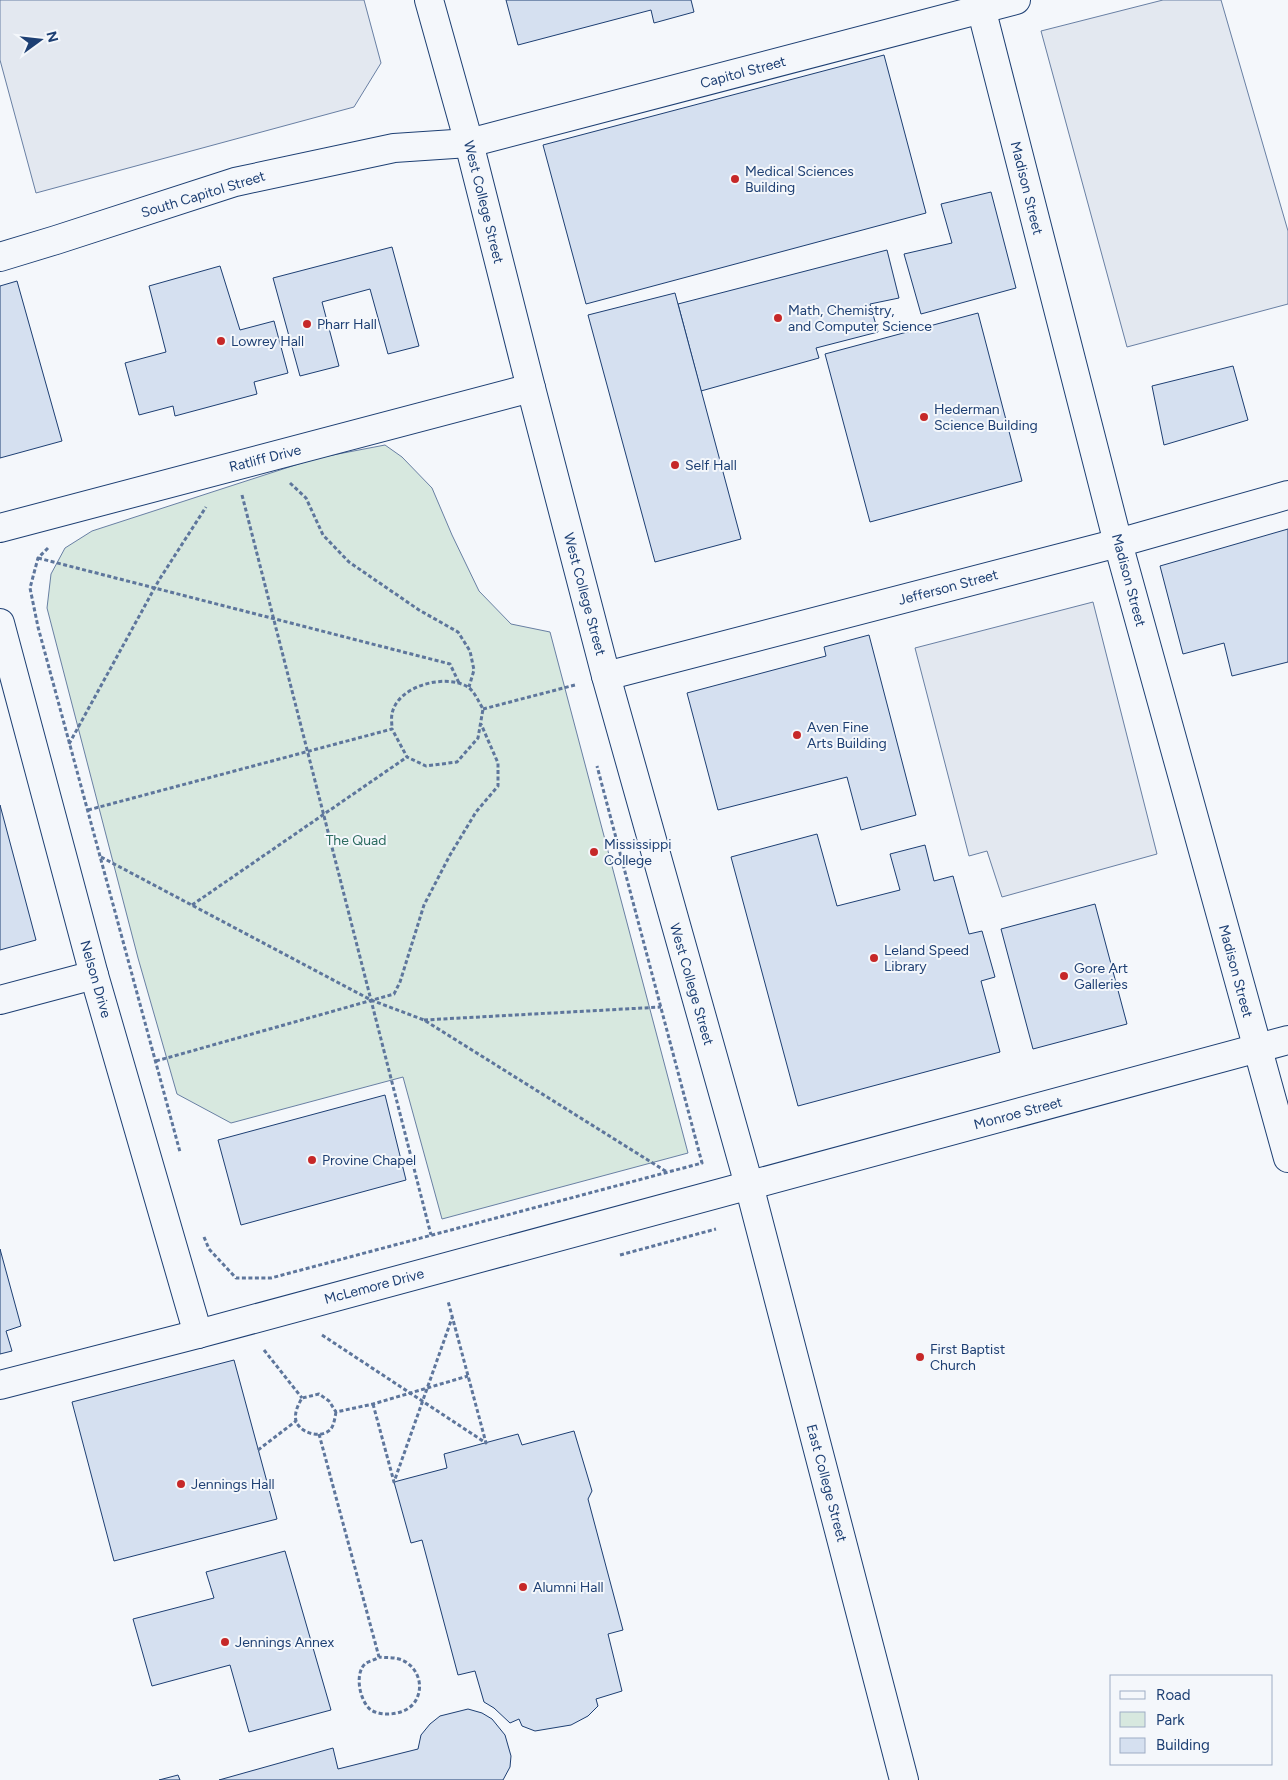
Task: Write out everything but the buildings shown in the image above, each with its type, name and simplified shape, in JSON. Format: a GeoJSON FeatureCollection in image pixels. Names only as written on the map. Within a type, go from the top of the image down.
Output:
{"type":"FeatureCollection","features":[{"type":"Feature","properties":{"kind":"street","name":"West College Street"},"geometry":{"type":"LineString","coordinates":[[429,0],[469,143],[530,388],[606,676],[749,1185]]}},
{"type":"Feature","properties":{"kind":"street","name":"Capitol Street"},"geometry":{"type":"LineString","coordinates":[[469,143],[980,5],[1016,0]]}},
{"type":"Feature","properties":{"kind":"street","name":"Madison Street"},"geometry":{"type":"LineString","coordinates":[[980,5],[1118,543],[1288,1158]]}},
{"type":"Feature","properties":{"kind":"street","name":"South Capitol Street"},"geometry":{"type":"LineString","coordinates":[[0,257],[235,182],[394,148],[469,143]]}},
{"type":"Feature","properties":{"kind":"street","name":"Ratliff Drive"},"geometry":{"type":"LineString","coordinates":[[0,528],[530,388]]}},
{"type":"Feature","properties":{"kind":"street","name":"Jefferson Street"},"geometry":{"type":"LineString","coordinates":[[606,676],[1118,543],[1288,495]]}},
{"type":"Feature","properties":{"kind":"street","name":"Nelson Drive"},"geometry":{"type":"LineString","coordinates":[[0,623],[94,975],[198,1334]]}},
{"type":"Feature","properties":{"kind":"street"},"geometry":{"type":"LineString","coordinates":[[0,1000],[94,975]]}},
{"type":"Feature","properties":{"kind":"street","name":"Monroe Street"},"geometry":{"type":"LineString","coordinates":[[749,1185],[1288,1040]]}},
{"type":"Feature","properties":{"kind":"street","name":"McLemore Drive"},"geometry":{"type":"LineString","coordinates":[[0,1386],[749,1185]]}},
{"type":"Feature","properties":{"kind":"street","name":"East College Street"},"geometry":{"type":"LineString","coordinates":[[749,1185],[904,1780]]}},
{"type":"Feature","properties":{"kind":"path"},"geometry":{"type":"LineString","coordinates":[[255,460],[280,473],[306,498],[323,535],[349,562],[418,610],[458,632],[470,651],[474,670],[469,687]]}},
{"type":"Feature","properties":{"kind":"path"},"geometry":{"type":"LineString","coordinates":[[242,494],[431,1235]]}},
{"type":"Feature","properties":{"kind":"path"},"geometry":{"type":"LineString","coordinates":[[70,744],[154,587],[206,506]]}},
{"type":"Feature","properties":{"kind":"path"},"geometry":{"type":"LineString","coordinates":[[181,1155],[38,628],[30,588],[38,558],[450,664],[459,683]]}},
{"type":"Feature","properties":{"kind":"path"},"geometry":{"type":"LineString","coordinates":[[439,681],[459,683],[469,687],[483,709],[478,738],[457,762],[426,766],[407,757],[392,730],[392,713],[398,701],[411,688],[439,681]]}},
{"type":"Feature","properties":{"kind":"path"},"geometry":{"type":"LineString","coordinates":[[483,709],[575,684],[577,694]]}},
{"type":"Feature","properties":{"kind":"path"},"geometry":{"type":"LineString","coordinates":[[156,1061],[394,994],[400,982],[424,905],[450,855],[476,812],[498,786],[498,762],[480,724]]}},
{"type":"Feature","properties":{"kind":"path"},"geometry":{"type":"LineString","coordinates":[[88,810],[392,730]]}},
{"type":"Feature","properties":{"kind":"path"},"geometry":{"type":"LineString","coordinates":[[192,905],[407,757]]}},
{"type":"Feature","properties":{"kind":"path"},"geometry":{"type":"LineString","coordinates":[[204,1235],[209,1249],[236,1278],[271,1278],[702,1163],[595,760]]}},
{"type":"Feature","properties":{"kind":"path"},"geometry":{"type":"LineString","coordinates":[[100,857],[371,1000],[424,1020],[667,1172]]}},
{"type":"Feature","properties":{"kind":"path"},"geometry":{"type":"LineString","coordinates":[[424,1020],[661,1007]]}},
{"type":"Feature","properties":{"kind":"path"},"geometry":{"type":"LineString","coordinates":[[322,1335],[486,1443],[448,1301]]}},
{"type":"Feature","properties":{"kind":"path"},"geometry":{"type":"LineString","coordinates":[[373,1404],[394,1482],[452,1318]]}},
{"type":"Feature","properties":{"kind":"path"},"geometry":{"type":"LineString","coordinates":[[264,1350],[302,1398]]}},
{"type":"Feature","properties":{"kind":"path"},"geometry":{"type":"LineString","coordinates":[[336,1412],[373,1404],[468,1376]]}},
{"type":"Feature","properties":{"kind":"path"},"geometry":{"type":"LineString","coordinates":[[319,1394],[329,1401],[336,1412],[330,1430],[319,1434],[310,1434],[302,1430],[296,1421],[296,1409],[302,1398],[319,1394]]}},
{"type":"Feature","properties":{"kind":"path"},"geometry":{"type":"LineString","coordinates":[[258,1450],[296,1421]]}},
{"type":"Feature","properties":{"kind":"path"},"geometry":{"type":"LineString","coordinates":[[319,1434],[379,1658]]}},
{"type":"Feature","properties":{"kind":"path"},"geometry":{"type":"LineString","coordinates":[[379,1658],[399,1659],[407,1664],[419,1677],[416,1700],[407,1709],[382,1714],[370,1709],[359,1691],[359,1676],[364,1665],[379,1658]]}},
{"type":"Feature","properties":{"kind":"green space","name":"The Quad"},"geometry":{"type":"Polygon","coordinates":[[[385,445],[402,457],[432,488],[479,591],[511,624],[550,632],[688,1153],[442,1219],[403,1077],[231,1123],[177,1094],[138,958],[47,608],[51,574],[65,548],[92,531],[317,458],[385,445]]]}},
{"type":"Feature","properties":{"kind":"shaded area"},"geometry":{"type":"Polygon","coordinates":[[[0,0],[364,0],[381,63],[354,107],[36,193],[0,60],[0,0]]]}},
{"type":"Feature","properties":{"kind":"shaded area"},"geometry":{"type":"Polygon","coordinates":[[[1163,0],[1221,0],[1288,231],[1288,304],[1127,347],[1041,31],[1163,0]]]}},
{"type":"Feature","properties":{"kind":"shaded area"},"geometry":{"type":"Polygon","coordinates":[[[1093,602],[1157,854],[1002,897],[987,851],[969,856],[915,648],[1093,602]]]}},
{"type":"Feature","properties":{"kind":"place","name":"Medical Sciences Building"},"geometry":{"type":"Point","coordinates":[735,179]}},
{"type":"Feature","properties":{"kind":"place","name":"Math, Chemistry, and Computer Science"},"geometry":{"type":"Point","coordinates":[778,318]}},
{"type":"Feature","properties":{"kind":"place","name":"Pharr Hall"},"geometry":{"type":"Point","coordinates":[307,324]}},
{"type":"Feature","properties":{"kind":"place","name":"Lowrey Hall"},"geometry":{"type":"Point","coordinates":[221,341]}},
{"type":"Feature","properties":{"kind":"place","name":"Hederman Science Building"},"geometry":{"type":"Point","coordinates":[924,417]}},
{"type":"Feature","properties":{"kind":"place","name":"Self Hall"},"geometry":{"type":"Point","coordinates":[675,465]}},
{"type":"Feature","properties":{"kind":"place","name":"Aven Fine Arts Building"},"geometry":{"type":"Point","coordinates":[797,735]}},
{"type":"Feature","properties":{"kind":"place","name":"Mississippi College"},"geometry":{"type":"Point","coordinates":[594,852]}},
{"type":"Feature","properties":{"kind":"place","name":"Leland Speed Library"},"geometry":{"type":"Point","coordinates":[874,958]}},
{"type":"Feature","properties":{"kind":"place","name":"Gore Art Galleries"},"geometry":{"type":"Point","coordinates":[1064,976]}},
{"type":"Feature","properties":{"kind":"place","name":"Provine Chapel"},"geometry":{"type":"Point","coordinates":[312,1160]}},
{"type":"Feature","properties":{"kind":"place","name":"First Baptist Church"},"geometry":{"type":"Point","coordinates":[920,1357]}},
{"type":"Feature","properties":{"kind":"place","name":"Jennings Hall"},"geometry":{"type":"Point","coordinates":[181,1484]}},
{"type":"Feature","properties":{"kind":"place","name":"Alumni Hall"},"geometry":{"type":"Point","coordinates":[523,1587]}},
{"type":"Feature","properties":{"kind":"place","name":"Jennings Annex"},"geometry":{"type":"Point","coordinates":[225,1642]}}]}
